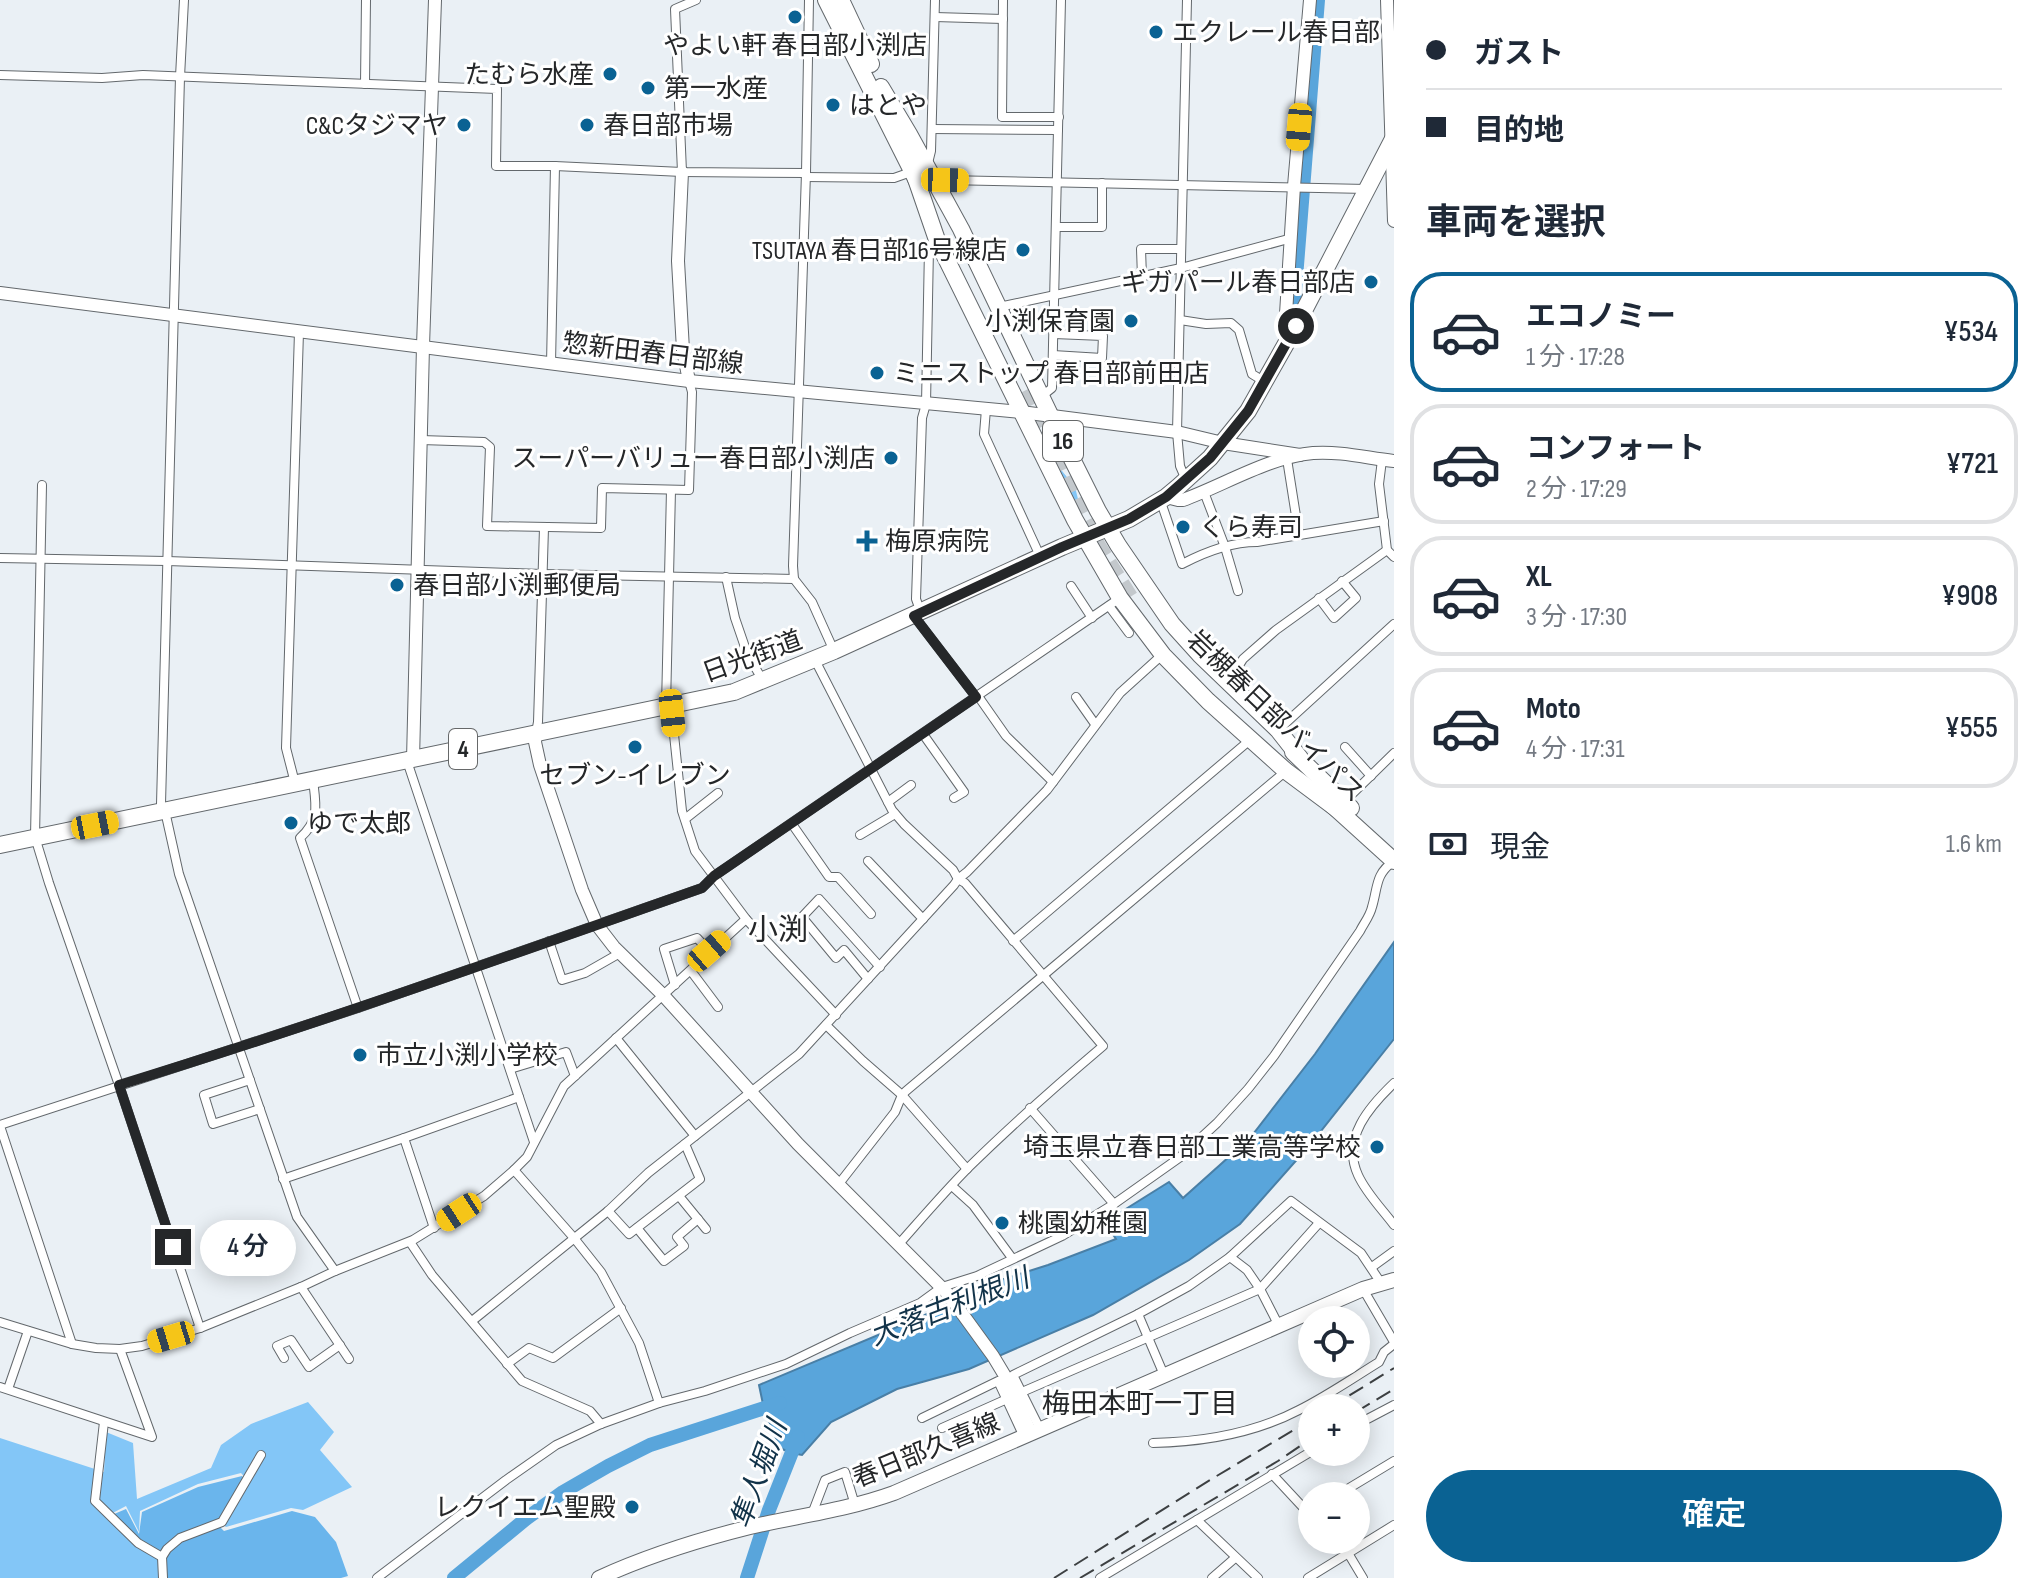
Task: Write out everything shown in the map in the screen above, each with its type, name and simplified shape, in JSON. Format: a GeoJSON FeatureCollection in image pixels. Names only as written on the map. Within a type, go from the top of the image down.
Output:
{"type":"FeatureCollection","features":[{"type":"Feature","properties":{"kind":"highway","name":"16"},"geometry":{"type":"LineString","coordinates":[[826,0],[1031,392],[1051,417],[1108,528],[1128,596],[1172,624],[1278,730],[1300,758]]}},
{"type":"Feature","properties":{"kind":"highway","name":"16"},"geometry":{"type":"LineString","coordinates":[[841,0],[918,172],[937,240],[1085,538],[1128,596],[1163,655],[1208,701],[1286,771],[1341,806]]}},
{"type":"Feature","properties":{"kind":"highway","name":"16"},"geometry":{"type":"LineString","coordinates":[[881,87],[1031,392]]}},
{"type":"Feature","properties":{"kind":"highway","name":"4"},"geometry":{"type":"LineString","coordinates":[[1163,499],[1223,443],[1248,411],[1296,326],[1392,140]]}},
{"type":"Feature","properties":{"kind":"highway","name":"16"},"geometry":{"type":"LineString","coordinates":[[918,172],[936,183],[999,307],[1031,392]]}},
{"type":"Feature","properties":{"kind":"highway","name":"日光街道"},"geometry":{"type":"LineString","coordinates":[[0,845],[734,692],[917,615],[1129,519],[1163,499]]}},
{"type":"Feature","properties":{"kind":"highway","name":"岩槻春日部バイパス"},"geometry":{"type":"LineString","coordinates":[[1128,596],[1218,685],[1300,758],[1394,861]]}},
{"type":"Feature","properties":{"kind":"highway","name":"岩槻春日部バイパス"},"geometry":{"type":"LineString","coordinates":[[1128,596],[1185,665],[1394,850]]}},
{"type":"Feature","properties":{"kind":"main road","name":"春日部久喜線"},"geometry":{"type":"LineString","coordinates":[[599,1578],[658,1553],[748,1528],[855,1505],[902,1490],[1363,1289],[1388,1282]]}},
{"type":"Feature","properties":{"kind":"street"},"geometry":{"type":"LineString","coordinates":[[184,0],[161,804],[179,874],[297,1217],[335,1271]]}},
{"type":"Feature","properties":{"kind":"street"},"geometry":{"type":"LineString","coordinates":[[365,84],[366,0]]}},
{"type":"Feature","properties":{"kind":"street"},"geometry":{"type":"LineString","coordinates":[[435,0],[410,760],[534,1142]]}},
{"type":"Feature","properties":{"kind":"street"},"geometry":{"type":"LineString","coordinates":[[421,440],[484,442],[490,447],[487,526],[601,528],[602,488],[689,490],[692,392],[683,350],[678,261],[682,172],[675,9],[696,0]]}},
{"type":"Feature","properties":{"kind":"street"},"geometry":{"type":"LineString","coordinates":[[809,0],[793,566],[794,579],[812,602],[834,651]]}},
{"type":"Feature","properties":{"kind":"street"},"geometry":{"type":"LineString","coordinates":[[0,75],[92,78],[143,75],[497,89],[496,166],[894,178],[918,172],[931,151],[935,0]]}},
{"type":"Feature","properties":{"kind":"street"},"geometry":{"type":"LineString","coordinates":[[1003,0],[1002,117],[1059,117]]}},
{"type":"Feature","properties":{"kind":"street"},"geometry":{"type":"LineString","coordinates":[[1031,392],[1052,388],[1061,0]]}},
{"type":"Feature","properties":{"kind":"street"},"geometry":{"type":"LineString","coordinates":[[1186,480],[1180,466],[1177,432],[1187,0]]}},
{"type":"Feature","properties":{"kind":"street"},"geometry":{"type":"LineString","coordinates":[[1296,326],[1286,314],[1300,186],[1310,0]]}},
{"type":"Feature","properties":{"kind":"street"},"geometry":{"type":"LineString","coordinates":[[1387,0],[1394,221]]}},
{"type":"Feature","properties":{"kind":"street"},"geometry":{"type":"LineString","coordinates":[[935,17],[1003,19]]}},
{"type":"Feature","properties":{"kind":"street"},"geometry":{"type":"LineString","coordinates":[[932,129],[1058,130]]}},
{"type":"Feature","properties":{"kind":"street"},"geometry":{"type":"LineString","coordinates":[[551,364],[555,166]]}},
{"type":"Feature","properties":{"kind":"street"},"geometry":{"type":"LineString","coordinates":[[936,183],[945,180],[1367,189]]}},
{"type":"Feature","properties":{"kind":"street"},"geometry":{"type":"LineString","coordinates":[[1057,227],[1102,227],[1102,183]]}},
{"type":"Feature","properties":{"kind":"street"},"geometry":{"type":"LineString","coordinates":[[999,307],[1181,268],[1292,238]]}},
{"type":"Feature","properties":{"kind":"street"},"geometry":{"type":"LineString","coordinates":[[937,240],[929,248],[917,615],[1006,736],[1053,782]]}},
{"type":"Feature","properties":{"kind":"street"},"geometry":{"type":"LineString","coordinates":[[1142,277],[1141,249],[1181,249]]}},
{"type":"Feature","properties":{"kind":"street","name":"惣新田春日部線"},"geometry":{"type":"LineString","coordinates":[[0,293],[689,381],[1021,412],[1177,432],[1293,457]]}},
{"type":"Feature","properties":{"kind":"street"},"geometry":{"type":"LineString","coordinates":[[1180,320],[1206,324],[1231,323],[1239,330],[1252,374],[1265,383]]}},
{"type":"Feature","properties":{"kind":"street"},"geometry":{"type":"LineString","coordinates":[[295,784],[286,748],[299,332]]}},
{"type":"Feature","properties":{"kind":"street"},"geometry":{"type":"LineString","coordinates":[[1053,355],[1102,358],[1103,336],[1054,334]]}},
{"type":"Feature","properties":{"kind":"street"},"geometry":{"type":"LineString","coordinates":[[986,409],[984,434],[1040,557]]}},
{"type":"Feature","properties":{"kind":"street","name":"日光街道"},"geometry":{"type":"LineString","coordinates":[[1163,499],[1183,500],[1293,457],[1327,453],[1388,461]]}},
{"type":"Feature","properties":{"kind":"street"},"geometry":{"type":"LineString","coordinates":[[1293,457],[1299,535]]}},
{"type":"Feature","properties":{"kind":"street"},"geometry":{"type":"LineString","coordinates":[[1388,461],[1379,484],[1387,550],[1394,557]]}},
{"type":"Feature","properties":{"kind":"street"},"geometry":{"type":"LineString","coordinates":[[42,485],[35,837],[200,1328]]}},
{"type":"Feature","properties":{"kind":"street"},"geometry":{"type":"LineString","coordinates":[[671,490],[669,706],[685,819],[695,851],[746,919],[836,1015]]}},
{"type":"Feature","properties":{"kind":"street"},"geometry":{"type":"LineString","coordinates":[[1204,492],[1238,591]]}},
{"type":"Feature","properties":{"kind":"street"},"geometry":{"type":"LineString","coordinates":[[1163,499],[1163,508],[1182,564],[1240,542],[1257,542],[1384,521]]}},
{"type":"Feature","properties":{"kind":"street"},"geometry":{"type":"LineString","coordinates":[[544,528],[535,742],[582,890],[597,925],[838,1185],[965,1314],[993,1356],[1032,1433]]}},
{"type":"Feature","properties":{"kind":"street"},"geometry":{"type":"LineString","coordinates":[[1228,683],[1243,659],[1276,630],[1387,550]]}},
{"type":"Feature","properties":{"kind":"street"},"geometry":{"type":"LineString","coordinates":[[0,558],[794,579]]}},
{"type":"Feature","properties":{"kind":"street"},"geometry":{"type":"LineString","coordinates":[[726,577],[747,653],[763,681]]}},
{"type":"Feature","properties":{"kind":"street"},"geometry":{"type":"LineString","coordinates":[[1319,598],[1334,618],[1356,598],[1342,581]]}},
{"type":"Feature","properties":{"kind":"street"},"geometry":{"type":"LineString","coordinates":[[1071,586],[1092,618]]}},
{"type":"Feature","properties":{"kind":"street"},"geometry":{"type":"LineString","coordinates":[[72,1344],[0,1126],[358,1008],[702,888],[714,876],[1128,596],[1129,633]]}},
{"type":"Feature","properties":{"kind":"street"},"geometry":{"type":"LineString","coordinates":[[1278,730],[1394,624]]}},
{"type":"Feature","properties":{"kind":"street"},"geometry":{"type":"LineString","coordinates":[[472,1321],[608,1211],[648,1173],[799,1054],[958,879],[1053,782],[1120,693],[1163,655]]}},
{"type":"Feature","properties":{"kind":"street"},"geometry":{"type":"LineString","coordinates":[[815,660],[895,814],[965,883],[1103,1046],[1030,1108],[967,1169],[899,1244]]}},
{"type":"Feature","properties":{"kind":"street"},"geometry":{"type":"LineString","coordinates":[[1076,697],[1095,724]]}},
{"type":"Feature","properties":{"kind":"street"},"geometry":{"type":"LineString","coordinates":[[923,734],[964,792],[954,798]]}},
{"type":"Feature","properties":{"kind":"street"},"geometry":{"type":"LineString","coordinates":[[1013,941],[1250,740]]}},
{"type":"Feature","properties":{"kind":"street"},"geometry":{"type":"LineString","coordinates":[[1345,747],[1371,776]]}},
{"type":"Feature","properties":{"kind":"street"},"geometry":{"type":"LineString","coordinates":[[1341,806],[1394,753]]}},
{"type":"Feature","properties":{"kind":"street"},"geometry":{"type":"LineString","coordinates":[[838,1185],[895,1112],[902,1095],[1286,771]]}},
{"type":"Feature","properties":{"kind":"street"},"geometry":{"type":"LineString","coordinates":[[313,780],[317,812],[300,838],[358,1008]]}},
{"type":"Feature","properties":{"kind":"street"},"geometry":{"type":"LineString","coordinates":[[888,802],[911,785]]}},
{"type":"Feature","properties":{"kind":"street"},"geometry":{"type":"LineString","coordinates":[[685,819],[718,793]]}},
{"type":"Feature","properties":{"kind":"street"},"geometry":{"type":"LineString","coordinates":[[860,835],[895,814]]}},
{"type":"Feature","properties":{"kind":"street"},"geometry":{"type":"LineString","coordinates":[[792,824],[829,877],[838,877],[871,914]]}},
{"type":"Feature","properties":{"kind":"street"},"geometry":{"type":"LineString","coordinates":[[868,861],[923,919]]}},
{"type":"Feature","properties":{"kind":"street"},"geometry":{"type":"LineString","coordinates":[[377,1578],[556,1445],[601,1424],[659,1403],[786,1364],[1062,1236],[1114,1204],[1179,1158],[1248,1089],[1360,931],[1372,911],[1384,868],[1394,861]]}},
{"type":"Feature","properties":{"kind":"street"},"geometry":{"type":"LineString","coordinates":[[868,979],[844,950],[836,958],[802,917],[819,899],[880,967]]}},
{"type":"Feature","properties":{"kind":"street"},"geometry":{"type":"LineString","coordinates":[[0,1322],[72,1344],[120,1349],[142,1346],[200,1328],[410,1242],[484,1196],[514,1170],[527,1157],[564,1086],[746,919]]}},
{"type":"Feature","properties":{"kind":"street"},"geometry":{"type":"LineString","coordinates":[[675,985],[664,949],[697,938],[709,951]]}},
{"type":"Feature","properties":{"kind":"street"},"geometry":{"type":"LineString","coordinates":[[549,941],[562,980],[585,973],[620,953]]}},
{"type":"Feature","properties":{"kind":"street"},"geometry":{"type":"LineString","coordinates":[[691,971],[718,1007]]}},
{"type":"Feature","properties":{"kind":"street"},"geometry":{"type":"LineString","coordinates":[[826,1025],[902,1095],[967,1169]]}},
{"type":"Feature","properties":{"kind":"street"},"geometry":{"type":"LineString","coordinates":[[616,1038],[695,1136]]}},
{"type":"Feature","properties":{"kind":"street"},"geometry":{"type":"LineString","coordinates":[[510,1069],[566,1052],[575,1076]]}},
{"type":"Feature","properties":{"kind":"street"},"geometry":{"type":"LineString","coordinates":[[250,1080],[204,1095],[213,1124],[260,1109]]}},
{"type":"Feature","properties":{"kind":"street"},"geometry":{"type":"LineString","coordinates":[[1394,1083],[1373,1103],[1360,1123],[1353,1150],[1357,1173],[1394,1225]]}},
{"type":"Feature","properties":{"kind":"street"},"geometry":{"type":"LineString","coordinates":[[283,1179],[519,1097]]}},
{"type":"Feature","properties":{"kind":"street"},"geometry":{"type":"LineString","coordinates":[[1030,1108],[1114,1204]]}},
{"type":"Feature","properties":{"kind":"street"},"geometry":{"type":"LineString","coordinates":[[404,1138],[434,1228]]}},
{"type":"Feature","properties":{"kind":"street"},"geometry":{"type":"LineString","coordinates":[[608,1211],[629,1234],[700,1179],[685,1144]]}},
{"type":"Feature","properties":{"kind":"street"},"geometry":{"type":"LineString","coordinates":[[514,1170],[601,1272],[639,1343],[659,1403]]}},
{"type":"Feature","properties":{"kind":"street"},"geometry":{"type":"LineString","coordinates":[[952,1186],[973,1205],[1012,1258]]}},
{"type":"Feature","properties":{"kind":"street"},"geometry":{"type":"LineString","coordinates":[[679,1196],[706,1229]]}},
{"type":"Feature","properties":{"kind":"street"},"geometry":{"type":"LineString","coordinates":[[1032,1433],[1022,1392],[1013,1375],[1189,1286],[1230,1257],[1291,1201],[1361,1253],[1388,1282]]}},
{"type":"Feature","properties":{"kind":"street"},"geometry":{"type":"LineString","coordinates":[[637,1228],[664,1261],[684,1246],[677,1237],[698,1219]]}},
{"type":"Feature","properties":{"kind":"street"},"geometry":{"type":"LineString","coordinates":[[1022,1392],[1260,1289],[1319,1223]]}},
{"type":"Feature","properties":{"kind":"street"},"geometry":{"type":"LineString","coordinates":[[410,1242],[432,1275],[522,1381],[590,1411],[601,1424]]}},
{"type":"Feature","properties":{"kind":"street"},"geometry":{"type":"LineString","coordinates":[[1372,1267],[1394,1251]]}},
{"type":"Feature","properties":{"kind":"street"},"geometry":{"type":"LineString","coordinates":[[1230,1257],[1247,1270],[1279,1326]]}},
{"type":"Feature","properties":{"kind":"street"},"geometry":{"type":"LineString","coordinates":[[301,1287],[349,1359]]}},
{"type":"Feature","properties":{"kind":"street"},"geometry":{"type":"LineString","coordinates":[[1153,1443],[1241,1432],[1277,1420],[1379,1362],[1394,1343],[1363,1289]]}},
{"type":"Feature","properties":{"kind":"street"},"geometry":{"type":"LineString","coordinates":[[507,1364],[529,1348],[553,1358],[621,1308]]}},
{"type":"Feature","properties":{"kind":"street"},"geometry":{"type":"LineString","coordinates":[[1138,1314],[1164,1375]]}},
{"type":"Feature","properties":{"kind":"street"},"geometry":{"type":"LineString","coordinates":[[28,1331],[4,1388],[152,1437],[120,1349]]}},
{"type":"Feature","properties":{"kind":"street"},"geometry":{"type":"LineString","coordinates":[[284,1358],[277,1346],[291,1340],[309,1367],[340,1345]]}},
{"type":"Feature","properties":{"kind":"street"},"geometry":{"type":"LineString","coordinates":[[922,1418],[998,1381],[1032,1433]]}},
{"type":"Feature","properties":{"kind":"street"},"geometry":{"type":"LineString","coordinates":[[942,1428],[1007,1399]]}},
{"type":"Feature","properties":{"kind":"street"},"geometry":{"type":"LineString","coordinates":[[1370,1418],[1394,1405]]}},
{"type":"Feature","properties":{"kind":"street"},"geometry":{"type":"LineString","coordinates":[[104,1422],[95,1501],[138,1543],[162,1557]]}},
{"type":"Feature","properties":{"kind":"street"},"geometry":{"type":"LineString","coordinates":[[163,1578],[162,1557],[170,1545],[222,1522],[261,1455]]}},
{"type":"Feature","properties":{"kind":"street"},"geometry":{"type":"LineString","coordinates":[[1100,1578],[1298,1459]]}},
{"type":"Feature","properties":{"kind":"street"},"geometry":{"type":"LineString","coordinates":[[1359,1482],[1394,1461]]}},
{"type":"Feature","properties":{"kind":"street"},"geometry":{"type":"LineString","coordinates":[[812,1515],[825,1480],[845,1472],[855,1505]]}},
{"type":"Feature","properties":{"kind":"street"},"geometry":{"type":"LineString","coordinates":[[1272,1474],[1298,1500]]}},
{"type":"Feature","properties":{"kind":"street"},"geometry":{"type":"LineString","coordinates":[[1197,1520],[1258,1578]]}},
{"type":"Feature","properties":{"kind":"street"},"geometry":{"type":"LineString","coordinates":[[1370,1540],[1394,1525]]}},
{"type":"Feature","properties":{"kind":"street"},"geometry":{"type":"LineString","coordinates":[[1308,1578],[1346,1554]]}},
{"type":"Feature","properties":{"kind":"street"},"geometry":{"type":"LineString","coordinates":[[1349,1554],[1363,1578]]}},
{"type":"Feature","properties":{"kind":"street"},"geometry":{"type":"LineString","coordinates":[[1212,1578],[1235,1558]]}},
{"type":"Feature","properties":{"kind":"shaded area"},"geometry":{"type":"Polygon","coordinates":[[[1039,434],[1055,443],[1058,466],[1075,487],[1082,515],[1078,517],[1039,434]]]}},
{"type":"Feature","properties":{"kind":"shaded area"},"geometry":{"type":"Polygon","coordinates":[[[308,1402],[334,1432],[320,1450],[352,1487],[303,1510],[291,1508],[226,1527],[222,1524],[250,1483],[241,1473],[198,1484],[140,1511],[139,1532],[126,1506],[105,1517],[165,1560],[166,1578],[0,1578],[0,1438],[104,1472],[106,1432],[133,1443],[137,1499],[211,1468],[221,1445],[251,1424],[308,1402]]]}},
{"type":"Feature","properties":{"kind":"shaded area"},"geometry":{"type":"Polygon","coordinates":[[[242,1476],[247,1482],[218,1525],[224,1531],[292,1511],[315,1517],[336,1542],[348,1576],[167,1578],[165,1559],[107,1517],[126,1509],[139,1534],[142,1512],[198,1487],[242,1476]]]}},
{"type":"Feature","properties":{"kind":"water"},"geometry":{"type":"Polygon","coordinates":[[[1394,942],[1394,1039],[1309,1146],[1240,1224],[1189,1260],[1093,1315],[969,1369],[897,1389],[831,1422],[802,1455],[780,1448],[764,1409],[759,1385],[921,1317],[985,1285],[1116,1239],[1105,1222],[1169,1182],[1183,1198],[1250,1138],[1315,1054],[1394,942]]]}},
{"type":"Feature","properties":{"kind":"waterway"},"geometry":{"type":"LineString","coordinates":[[1294,303],[1318,0]]}},
{"type":"Feature","properties":{"kind":"waterway","name":"大落古利根川"},"geometry":{"type":"LineString","coordinates":[[454,1578],[527,1518],[563,1492],[608,1466],[650,1445],[780,1403]]}},
{"type":"Feature","properties":{"kind":"waterway","name":"隼人堀川"},"geometry":{"type":"LineString","coordinates":[[747,1578],[769,1510],[798,1437]]}},
{"type":"Feature","properties":{"kind":"tunnel"},"geometry":{"type":"LineString","coordinates":[[1022,392],[1092,536],[1132,600]]}},
{"type":"Feature","properties":{"kind":"railway"},"geometry":{"type":"LineString","coordinates":[[1352,1394],[1394,1368]]}},
{"type":"Feature","properties":{"kind":"railway"},"geometry":{"type":"LineString","coordinates":[[1370,1404],[1394,1389]]}},
{"type":"Feature","properties":{"kind":"railway"},"geometry":{"type":"LineString","coordinates":[[1054,1578],[1298,1427]]}},
{"type":"Feature","properties":{"kind":"railway"},"geometry":{"type":"LineString","coordinates":[[1080,1578],[1298,1447]]}},
{"type":"Feature","properties":{"kind":"place","name":"やよい軒 春日部小渕店"},"geometry":{"type":"Point","coordinates":[795,17]}},
{"type":"Feature","properties":{"kind":"place","name":"エクレール春日部"},"geometry":{"type":"Point","coordinates":[1156,32]}},
{"type":"Feature","properties":{"kind":"place","name":"たむら水産"},"geometry":{"type":"Point","coordinates":[610,74]}},
{"type":"Feature","properties":{"kind":"place","name":"第一水産"},"geometry":{"type":"Point","coordinates":[648,88]}},
{"type":"Feature","properties":{"kind":"place","name":"はとや"},"geometry":{"type":"Point","coordinates":[833,105]}},
{"type":"Feature","properties":{"kind":"place","name":"C&Cタジマヤ"},"geometry":{"type":"Point","coordinates":[464,125]}},
{"type":"Feature","properties":{"kind":"place","name":"春日部市場"},"geometry":{"type":"Point","coordinates":[587,125]}},
{"type":"Feature","properties":{"kind":"place","name":"TSUTAYA 春日部16号線店"},"geometry":{"type":"Point","coordinates":[1023,250]}},
{"type":"Feature","properties":{"kind":"place","name":"ギガパール春日部店"},"geometry":{"type":"Point","coordinates":[1371,282]}},
{"type":"Feature","properties":{"kind":"place","name":"小渕保育園"},"geometry":{"type":"Point","coordinates":[1131,321]}},
{"type":"Feature","properties":{"kind":"place","name":"ミニストップ 春日部前田店"},"geometry":{"type":"Point","coordinates":[877,373]}},
{"type":"Feature","properties":{"kind":"place","name":"スーパーバリュー春日部小渕店"},"geometry":{"type":"Point","coordinates":[891,458]}},
{"type":"Feature","properties":{"kind":"place","name":"くら寿司"},"geometry":{"type":"Point","coordinates":[1183,527]}},
{"type":"Feature","properties":{"kind":"place","name":"梅原病院"},"geometry":{"type":"Point","coordinates":[867,541]}},
{"type":"Feature","properties":{"kind":"place","name":"春日部小渕郵便局"},"geometry":{"type":"Point","coordinates":[397,585]}},
{"type":"Feature","properties":{"kind":"place","name":"セブン-イレブン"},"geometry":{"type":"Point","coordinates":[635,747]}},
{"type":"Feature","properties":{"kind":"place","name":"ゆで太郎"},"geometry":{"type":"Point","coordinates":[291,823]}},
{"type":"Feature","properties":{"kind":"place","name":"市立小渕小学校"},"geometry":{"type":"Point","coordinates":[360,1055]}},
{"type":"Feature","properties":{"kind":"place","name":"埼玉県立春日部工業高等学校"},"geometry":{"type":"Point","coordinates":[1377,1147]}},
{"type":"Feature","properties":{"kind":"place","name":"桃園幼稚園"},"geometry":{"type":"Point","coordinates":[1002,1223]}},
{"type":"Feature","properties":{"kind":"place","name":"レクイエム聖殿"},"geometry":{"type":"Point","coordinates":[632,1507]}},
{"type":"Feature","properties":{"kind":"district","name":"小渕"},"geometry":{"type":"Point","coordinates":[778,930]}},
{"type":"Feature","properties":{"kind":"district","name":"梅田本町一丁目"},"geometry":{"type":"Point","coordinates":[1140,1403]}},
{"type":"Feature","properties":{"kind":"route"},"geometry":{"type":"LineString","coordinates":[[173,1247],[119,1085],[240,1048],[702,888],[714,876],[976,697],[914,616],[1129,519],[1166,497],[1210,458],[1248,411],[1296,326]]}}]}
